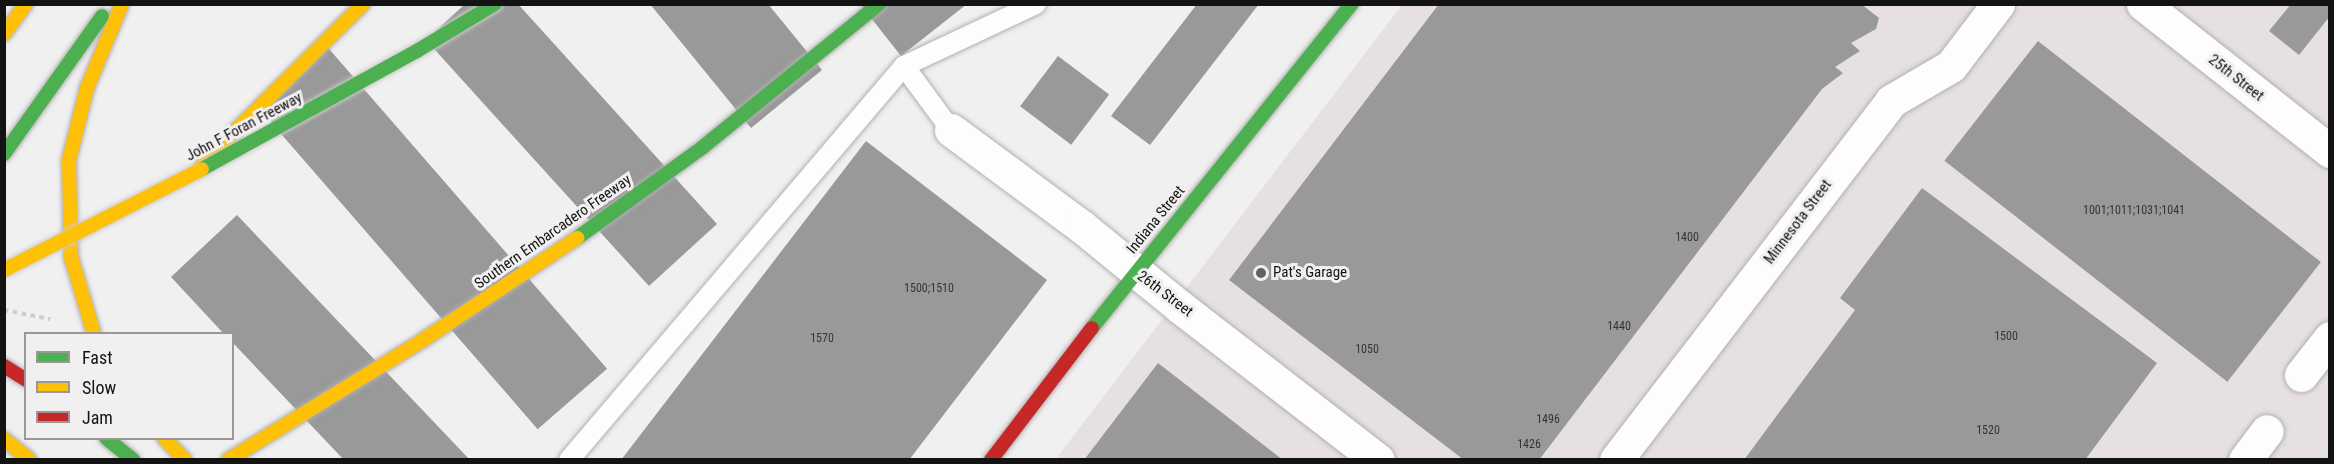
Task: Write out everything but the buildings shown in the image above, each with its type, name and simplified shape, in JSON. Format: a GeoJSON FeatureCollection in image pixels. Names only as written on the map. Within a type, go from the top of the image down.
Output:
{"type":"FeatureCollection","features":[{"type":"Feature","properties":{"kind":"main road"},"geometry":{"type":"LineString","coordinates":[[4,34],[26,4]]}},
{"type":"Feature","properties":{"kind":"main road"},"geometry":{"type":"LineString","coordinates":[[4,154],[110,4]]}},
{"type":"Feature","properties":{"kind":"main road"},"geometry":{"type":"LineString","coordinates":[[94,332],[70,257],[69,160],[87,88],[122,4]]}},
{"type":"Feature","properties":{"kind":"main road"},"geometry":{"type":"LineString","coordinates":[[192,174],[363,4]]}},
{"type":"Feature","properties":{"kind":"main road","name":"John F Foran Freeway"},"geometry":{"type":"LineString","coordinates":[[4,270],[192,174],[417,51],[495,4]]}},
{"type":"Feature","properties":{"kind":"main road","name":"Southern Embarcadero Freeway"},"geometry":{"type":"LineString","coordinates":[[228,459],[423,340],[563,248],[703,147],[879,4]]}},
{"type":"Feature","properties":{"kind":"main road","name":"Indiana Street"},"geometry":{"type":"LineString","coordinates":[[991,459],[1135,272],[1352,4]]}},
{"type":"Feature","properties":{"kind":"main road"},"geometry":{"type":"LineString","coordinates":[[4,366],[24,379]]}},
{"type":"Feature","properties":{"kind":"main road"},"geometry":{"type":"LineString","coordinates":[[4,439],[30,459]]}},
{"type":"Feature","properties":{"kind":"main road"},"geometry":{"type":"LineString","coordinates":[[109,440],[133,459]]}},
{"type":"Feature","properties":{"kind":"main road"},"geometry":{"type":"LineString","coordinates":[[166,440],[185,459]]}},
{"type":"Feature","properties":{"kind":"street","name":"Minnesota Street"},"geometry":{"type":"LineString","coordinates":[[1616,459],[1891,101],[1951,66],[1998,4]]}},
{"type":"Feature","properties":{"kind":"street","name":"25th Street"},"geometry":{"type":"LineString","coordinates":[[2143,4],[2330,151]]}},
{"type":"Feature","properties":{"kind":"street","name":"26th Street"},"geometry":{"type":"LineString","coordinates":[[951,130],[1082,227],[1135,272],[1378,459]]}},
{"type":"Feature","properties":{"kind":"street"},"geometry":{"type":"LineString","coordinates":[[2301,375],[2330,338]]}},
{"type":"Feature","properties":{"kind":"street"},"geometry":{"type":"LineString","coordinates":[[2245,459],[2267,431]]}},
{"type":"Feature","properties":{"kind":"lane"},"geometry":{"type":"LineString","coordinates":[[569,459],[904,66],[1036,4]]}},
{"type":"Feature","properties":{"kind":"lane"},"geometry":{"type":"LineString","coordinates":[[904,66],[951,130]]}},
{"type":"Feature","properties":{"kind":"path"},"geometry":{"type":"LineString","coordinates":[[4,310],[57,320]]}},
{"type":"Feature","properties":{"kind":"shaded area"},"geometry":{"type":"Polygon","coordinates":[[[1402,5],[2329,5],[2329,459],[1055,460],[1402,5]]]}},
{"type":"Feature","properties":{"kind":"traffic: fast"},"geometry":{"type":"LineString","coordinates":[[202,169],[417,51],[495,4]]}},
{"type":"Feature","properties":{"kind":"traffic: fast"},"geometry":{"type":"LineString","coordinates":[[577,238],[703,147],[879,4]]}},
{"type":"Feature","properties":{"kind":"traffic: fast"},"geometry":{"type":"LineString","coordinates":[[1092,328],[1352,4]]}},
{"type":"Feature","properties":{"kind":"traffic: fast"},"geometry":{"type":"LineString","coordinates":[[4,154],[102,16]]}},
{"type":"Feature","properties":{"kind":"traffic: fast"},"geometry":{"type":"LineString","coordinates":[[108,440],[133,460]]}},
{"type":"Feature","properties":{"kind":"traffic: slow"},"geometry":{"type":"LineString","coordinates":[[4,34],[26,4]]}},
{"type":"Feature","properties":{"kind":"traffic: slow"},"geometry":{"type":"LineString","coordinates":[[93,332],[71,257],[69,160],[87,88],[122,4]]}},
{"type":"Feature","properties":{"kind":"traffic: slow"},"geometry":{"type":"LineString","coordinates":[[202,164],[363,4]]}},
{"type":"Feature","properties":{"kind":"traffic: slow"},"geometry":{"type":"LineString","coordinates":[[4,270],[202,169]]}},
{"type":"Feature","properties":{"kind":"traffic: slow"},"geometry":{"type":"LineString","coordinates":[[228,460],[423,340],[577,238]]}},
{"type":"Feature","properties":{"kind":"traffic: slow"},"geometry":{"type":"LineString","coordinates":[[4,439],[30,460]]}},
{"type":"Feature","properties":{"kind":"traffic: slow"},"geometry":{"type":"LineString","coordinates":[[166,440],[185,460]]}},
{"type":"Feature","properties":{"kind":"traffic: jam"},"geometry":{"type":"LineString","coordinates":[[991,460],[1092,328]]}},
{"type":"Feature","properties":{"kind":"traffic: jam"},"geometry":{"type":"LineString","coordinates":[[4,366],[24,379]]}},
{"type":"Feature","properties":{"kind":"place","name":"Pat's Garage"},"geometry":{"type":"Point","coordinates":[1261,273]}}]}
